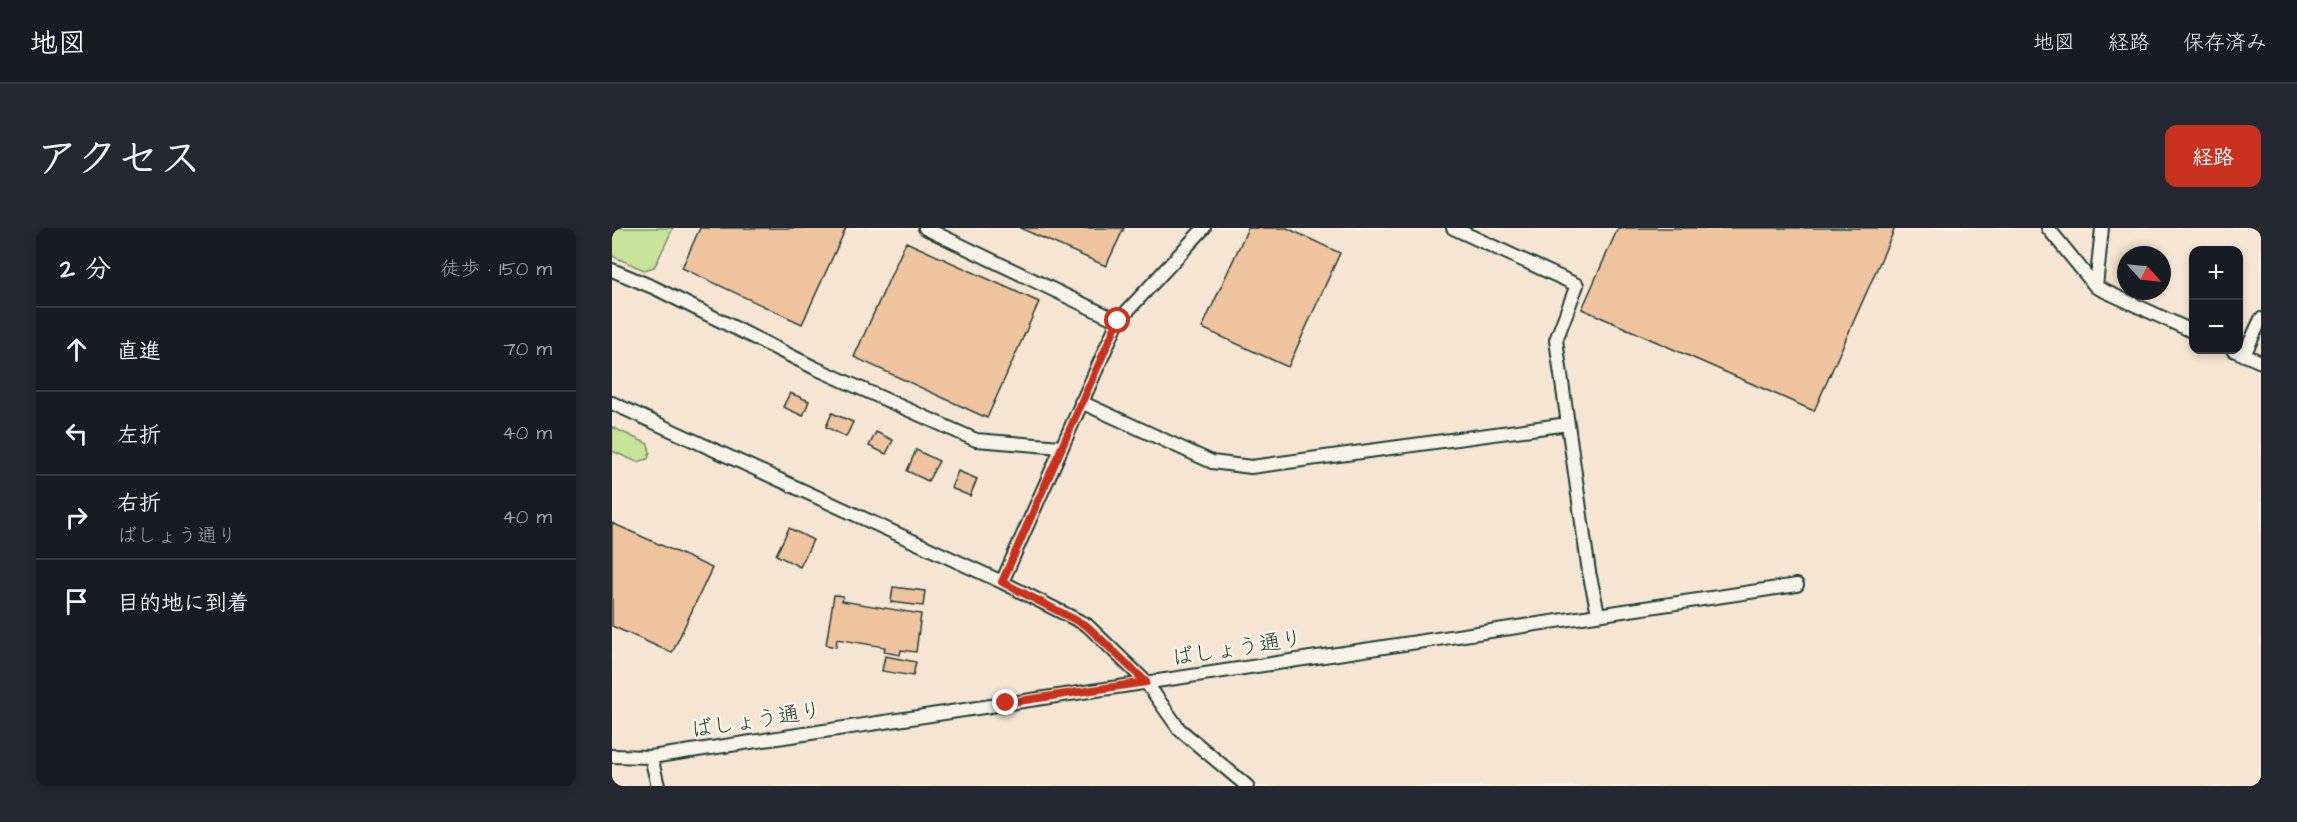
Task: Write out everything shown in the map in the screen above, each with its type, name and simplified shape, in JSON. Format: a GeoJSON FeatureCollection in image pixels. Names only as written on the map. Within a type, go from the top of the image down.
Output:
{"type":"FeatureCollection","features":[{"type":"Feature","properties":{"kind":"lane"},"geometry":{"type":"LineString","coordinates":[[925,228],[1118,321]]}},
{"type":"Feature","properties":{"kind":"lane"},"geometry":{"type":"LineString","coordinates":[[1002,582],[1118,321],[1204,228]]}},
{"type":"Feature","properties":{"kind":"lane"},"geometry":{"type":"LineString","coordinates":[[1453,228],[1577,285],[1556,340],[1588,572],[1598,613]]}},
{"type":"Feature","properties":{"kind":"lane"},"geometry":{"type":"LineString","coordinates":[[2048,228],[2096,287],[2189,330]]}},
{"type":"Feature","properties":{"kind":"lane"},"geometry":{"type":"LineString","coordinates":[[2096,287],[2102,228]]}},
{"type":"Feature","properties":{"kind":"lane"},"geometry":{"type":"LineString","coordinates":[[612,270],[655,288],[815,368],[976,440],[1061,447]]}},
{"type":"Feature","properties":{"kind":"lane"},"geometry":{"type":"LineString","coordinates":[[2243,345],[2261,319]]}},
{"type":"Feature","properties":{"kind":"lane"},"geometry":{"type":"LineString","coordinates":[[2243,354],[2261,362]]}},
{"type":"Feature","properties":{"kind":"lane"},"geometry":{"type":"LineString","coordinates":[[1081,402],[1212,462],[1251,467],[1568,424]]}},
{"type":"Feature","properties":{"kind":"lane"},"geometry":{"type":"LineString","coordinates":[[612,403],[1002,582],[1087,626],[1146,682],[1179,729],[1247,786]]}},
{"type":"Feature","properties":{"kind":"lane","name":"ばしょう通り"},"geometry":{"type":"LineString","coordinates":[[612,756],[651,757],[1598,613],[1797,585]]}},
{"type":"Feature","properties":{"kind":"lane"},"geometry":{"type":"LineString","coordinates":[[651,757],[658,786]]}},
{"type":"Feature","properties":{"kind":"shaded area"},"geometry":{"type":"Polygon","coordinates":[[[612,228],[2261,228],[2261,786],[612,786],[612,228]]]}},
{"type":"Feature","properties":{"kind":"green space"},"geometry":{"type":"Polygon","coordinates":[[[612,228],[673,228],[654,267],[644,270],[612,256],[612,228]]]}},
{"type":"Feature","properties":{"kind":"green space"},"geometry":{"type":"Polygon","coordinates":[[[612,427],[648,444],[650,452],[648,459],[637,462],[612,451],[612,427]]]}},
{"type":"Feature","properties":{"kind":"building"},"geometry":{"type":"Polygon","coordinates":[[[700,228],[846,228],[802,324],[682,268],[700,228]]]}},
{"type":"Feature","properties":{"kind":"building"},"geometry":{"type":"Polygon","coordinates":[[[1020,228],[1124,228],[1106,266],[1020,228]]]}},
{"type":"Feature","properties":{"kind":"building"},"geometry":{"type":"Polygon","coordinates":[[[1248,228],[1287,228],[1340,253],[1288,367],[1202,328],[1248,228]]]}},
{"type":"Feature","properties":{"kind":"building"},"geometry":{"type":"Polygon","coordinates":[[[1618,228],[1895,228],[1814,411],[1582,309],[1618,228]]]}},
{"type":"Feature","properties":{"kind":"building"},"geometry":{"type":"Polygon","coordinates":[[[906,242],[1039,302],[987,418],[854,357],[906,242]]]}},
{"type":"Feature","properties":{"kind":"building"},"geometry":{"type":"Polygon","coordinates":[[[790,393],[809,401],[803,416],[783,407],[790,393]]]}},
{"type":"Feature","properties":{"kind":"building"},"geometry":{"type":"Polygon","coordinates":[[[832,413],[853,422],[846,437],[826,427],[832,413]]]}},
{"type":"Feature","properties":{"kind":"building"},"geometry":{"type":"Polygon","coordinates":[[[876,432],[893,440],[886,454],[869,446],[876,432]]]}},
{"type":"Feature","properties":{"kind":"building"},"geometry":{"type":"Polygon","coordinates":[[[916,450],[939,461],[928,481],[907,471],[916,450]]]}},
{"type":"Feature","properties":{"kind":"building"},"geometry":{"type":"Polygon","coordinates":[[[958,471],[977,479],[970,496],[951,488],[958,471]]]}},
{"type":"Feature","properties":{"kind":"building"},"geometry":{"type":"Polygon","coordinates":[[[612,523],[712,568],[672,653],[612,626],[612,523]]]}},
{"type":"Feature","properties":{"kind":"building"},"geometry":{"type":"Polygon","coordinates":[[[789,528],[813,540],[800,567],[776,555],[789,528]]]}},
{"type":"Feature","properties":{"kind":"building"},"geometry":{"type":"Polygon","coordinates":[[[893,587],[925,591],[923,606],[891,602],[893,587]]]}},
{"type":"Feature","properties":{"kind":"building"},"geometry":{"type":"Polygon","coordinates":[[[834,595],[843,596],[842,601],[921,614],[916,652],[901,650],[900,655],[884,652],[885,647],[837,639],[836,647],[826,645],[834,595]]]}},
{"type":"Feature","properties":{"kind":"building"},"geometry":{"type":"Polygon","coordinates":[[[885,656],[916,662],[913,676],[882,671],[885,656]]]}},
{"type":"Feature","properties":{"kind":"route"},"geometry":{"type":"LineString","coordinates":[[1006,703],[1146,682],[1087,626],[1002,582],[1118,321]]}}]}
